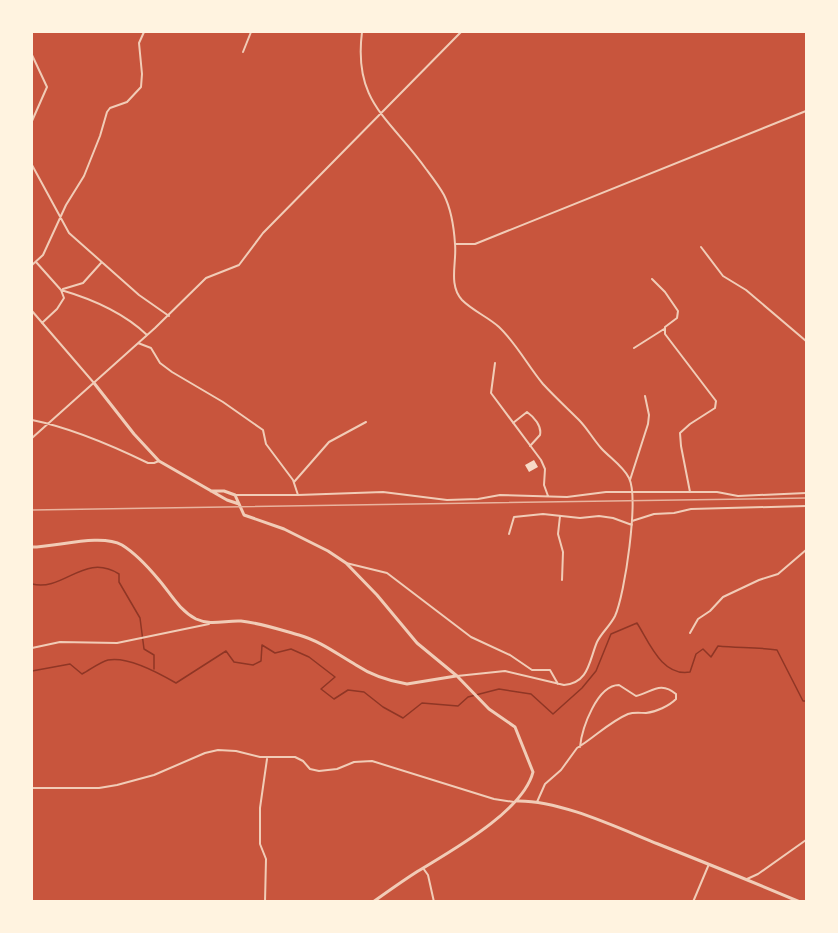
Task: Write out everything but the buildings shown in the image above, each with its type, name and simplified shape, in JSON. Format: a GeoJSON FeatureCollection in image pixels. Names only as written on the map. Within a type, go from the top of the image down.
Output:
{"type":"FeatureCollection","features":[{"type":"Feature","properties":{"kind":"street"},"geometry":{"type":"LineString","coordinates":[[32,265],[43,255],[88,166],[107,112],[110,108],[127,102],[141,87],[139,43],[144,32]]}},
{"type":"Feature","properties":{"kind":"street"},"geometry":{"type":"LineString","coordinates":[[243,52],[251,32]]}},
{"type":"Feature","properties":{"kind":"street"},"geometry":{"type":"LineString","coordinates":[[362,32],[360,57],[365,86],[374,106],[414,152],[442,192],[450,213],[455,244],[454,279],[459,296],[468,306],[498,327],[541,382],[580,421],[630,480]]}},
{"type":"Feature","properties":{"kind":"street"},"geometry":{"type":"LineString","coordinates":[[32,438],[169,316],[206,278],[239,265],[263,233],[461,32]]}},
{"type":"Feature","properties":{"kind":"street"},"geometry":{"type":"LineString","coordinates":[[32,55],[47,87],[32,121]]}},
{"type":"Feature","properties":{"kind":"street"},"geometry":{"type":"LineString","coordinates":[[455,244],[475,244],[807,111]]}},
{"type":"Feature","properties":{"kind":"street"},"geometry":{"type":"LineString","coordinates":[[32,165],[69,233],[146,301],[169,316]]}},
{"type":"Feature","properties":{"kind":"street"},"geometry":{"type":"LineString","coordinates":[[701,247],[724,277],[746,290],[807,341]]}},
{"type":"Feature","properties":{"kind":"street"},"geometry":{"type":"LineString","coordinates":[[36,262],[61,290],[64,300],[42,323]]}},
{"type":"Feature","properties":{"kind":"street"},"geometry":{"type":"LineString","coordinates":[[61,290],[83,283],[102,262]]}},
{"type":"Feature","properties":{"kind":"street"},"geometry":{"type":"LineString","coordinates":[[634,348],[664,329],[676,318],[678,311],[666,292],[652,279]]}},
{"type":"Feature","properties":{"kind":"street"},"geometry":{"type":"LineString","coordinates":[[61,290],[107,307],[133,322],[147,335]]}},
{"type":"Feature","properties":{"kind":"street"},"geometry":{"type":"LineString","coordinates":[[32,311],[159,461],[227,500],[239,504]]}},
{"type":"Feature","properties":{"kind":"street"},"geometry":{"type":"LineString","coordinates":[[664,329],[665,334],[717,405],[680,433],[690,492]]}},
{"type":"Feature","properties":{"kind":"street"},"geometry":{"type":"LineString","coordinates":[[138,343],[151,348],[160,363],[172,372],[231,407],[263,430],[266,444],[294,482],[298,495]]}},
{"type":"Feature","properties":{"kind":"street"},"geometry":{"type":"LineString","coordinates":[[495,363],[491,393],[543,465],[545,469],[543,482],[548,496]]}},
{"type":"Feature","properties":{"kind":"street"},"geometry":{"type":"LineString","coordinates":[[32,648],[60,642],[105,644],[210,624],[247,622],[299,635],[320,644],[358,667],[400,683],[505,671],[569,685],[583,678],[598,639],[615,616],[627,565],[632,523],[630,480],[648,424],[649,415],[645,396]]}},
{"type":"Feature","properties":{"kind":"street"},"geometry":{"type":"LineString","coordinates":[[513,423],[527,412],[536,421],[540,428],[540,435],[530,446]]}},
{"type":"Feature","properties":{"kind":"street"},"geometry":{"type":"LineString","coordinates":[[32,420],[48,423],[104,442],[148,463],[159,461]]}},
{"type":"Feature","properties":{"kind":"street"},"geometry":{"type":"LineString","coordinates":[[294,482],[329,442],[366,422]]}},
{"type":"Feature","properties":{"kind":"street"},"geometry":{"type":"LineString","coordinates":[[211,491],[224,491],[236,495],[389,493],[435,500],[478,499],[500,495],[564,497],[606,492],[717,492],[738,496],[807,493]]}},
{"type":"Feature","properties":{"kind":"street"},"geometry":{"type":"LineString","coordinates":[[236,495],[245,516],[284,529],[328,551],[346,563],[412,637],[457,676],[489,709],[516,727],[533,772],[526,790],[517,801],[463,843],[373,902]]}},
{"type":"Feature","properties":{"kind":"street"},"geometry":{"type":"LineString","coordinates":[[509,534],[515,516],[543,514],[580,518],[592,516],[632,523],[654,514],[691,509],[807,506]]}},
{"type":"Feature","properties":{"kind":"street"},"geometry":{"type":"LineString","coordinates":[[560,516],[558,534],[563,552],[562,580]]}},
{"type":"Feature","properties":{"kind":"street"},"geometry":{"type":"LineString","coordinates":[[32,547],[100,541],[121,544],[158,578],[171,597],[186,612],[199,621],[210,624]]}},
{"type":"Feature","properties":{"kind":"street"},"geometry":{"type":"LineString","coordinates":[[690,633],[698,619],[710,611],[723,597],[782,572],[807,550]]}},
{"type":"Feature","properties":{"kind":"street"},"geometry":{"type":"LineString","coordinates":[[346,563],[387,573],[460,630],[510,655],[532,670],[550,670],[558,684]]}},
{"type":"Feature","properties":{"kind":"street"},"geometry":{"type":"LineString","coordinates":[[537,802],[545,784],[561,770],[572,753],[627,715],[653,711],[676,699],[675,694],[669,689],[655,688],[636,696],[620,685],[611,686],[590,713],[582,729],[580,747]]}},
{"type":"Feature","properties":{"kind":"street"},"geometry":{"type":"LineString","coordinates":[[32,788],[99,788],[117,785],[154,775],[205,753],[218,750],[236,751],[267,758],[295,757],[301,759],[310,769],[319,771],[337,769],[354,762],[372,762],[494,799],[537,802],[558,807],[709,864],[800,902]]}},
{"type":"Feature","properties":{"kind":"street"},"geometry":{"type":"LineString","coordinates":[[265,902],[266,859],[260,844],[260,808],[267,758]]}},
{"type":"Feature","properties":{"kind":"street"},"geometry":{"type":"LineString","coordinates":[[747,879],[758,874],[807,840]]}},
{"type":"Feature","properties":{"kind":"street"},"geometry":{"type":"LineString","coordinates":[[693,902],[709,864]]}},
{"type":"Feature","properties":{"kind":"street"},"geometry":{"type":"LineString","coordinates":[[423,868],[428,875],[434,902]]}},
{"type":"Feature","properties":{"kind":"waterway"},"geometry":{"type":"LineString","coordinates":[[32,584],[54,583],[95,567],[107,568],[119,574],[119,582],[140,618],[144,649],[154,655],[154,669]]}},
{"type":"Feature","properties":{"kind":"waterway"},"geometry":{"type":"LineString","coordinates":[[32,671],[70,664],[82,674],[105,661],[116,659],[143,666],[176,683],[226,651],[234,662],[253,665],[261,661],[262,645],[275,653],[291,649],[309,657],[335,677],[321,689],[334,699],[348,690],[364,692],[383,707],[403,718],[422,703],[458,706],[468,697],[499,689],[531,694],[553,714],[582,688],[596,671],[611,634],[637,623],[664,664],[680,672],[690,672],[696,654],[703,649],[711,657],[718,646],[777,650],[803,701],[806,701]]}},
{"type":"Feature","properties":{"kind":"railway"},"geometry":{"type":"LineString","coordinates":[[32,510],[806,498]]}}]}
